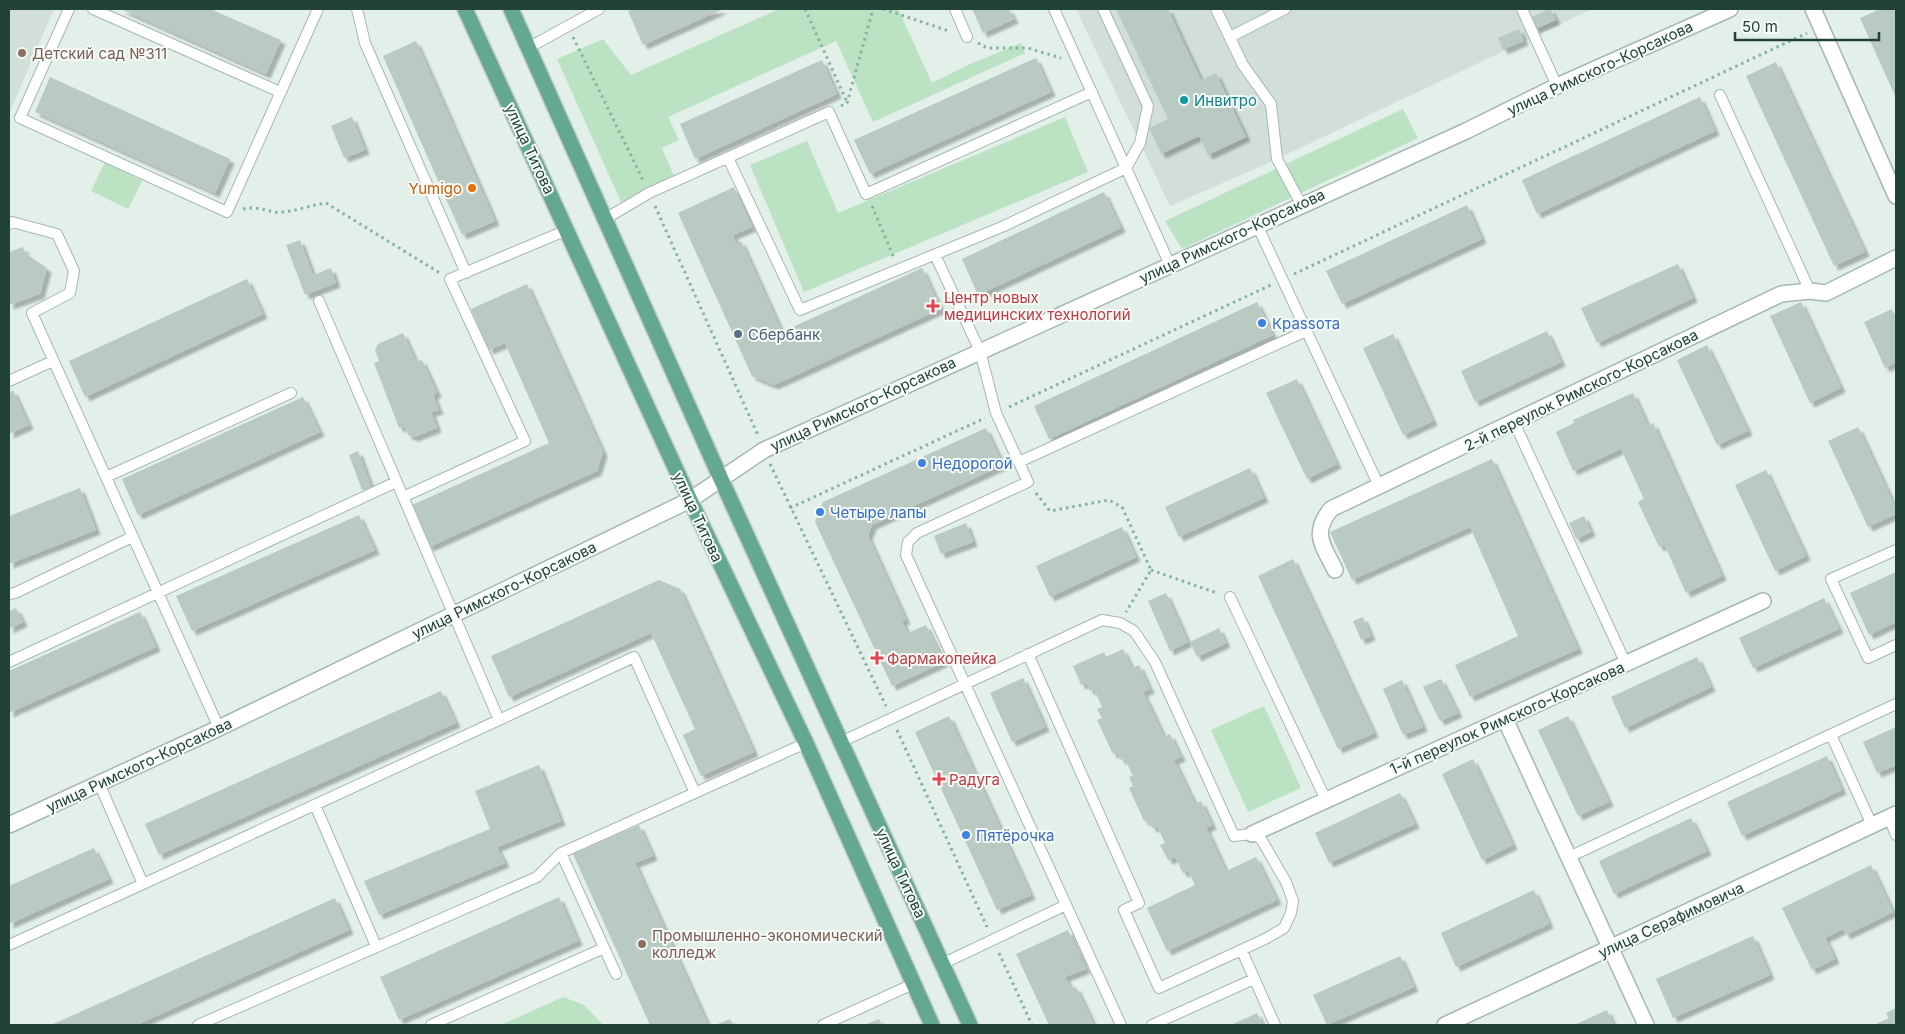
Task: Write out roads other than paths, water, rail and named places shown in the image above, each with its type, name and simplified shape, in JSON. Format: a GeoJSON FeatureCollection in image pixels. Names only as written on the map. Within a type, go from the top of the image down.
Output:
{"type":"FeatureCollection","features":[{"type":"Feature","properties":{"kind":"main road","name":"улица Титова"},"geometry":{"type":"LineString","coordinates":[[466,9],[690,500],[806,743],[932,1025]]}},
{"type":"Feature","properties":{"kind":"main road","name":"улица Титова"},"geometry":{"type":"LineString","coordinates":[[511,9],[721,479],[970,1025]]}},
{"type":"Feature","properties":{"kind":"street","name":"улица Римского-Корсакова"},"geometry":{"type":"LineString","coordinates":[[9,825],[218,728],[690,500],[764,450],[1301,204],[1466,131],[1556,86],[1730,9]]}},
{"type":"Feature","properties":{"kind":"street"},"geometry":{"type":"LineString","coordinates":[[1813,9],[1896,196]]}},
{"type":"Feature","properties":{"kind":"street","name":"2-й переулок Римского-Корсакова"},"geometry":{"type":"LineString","coordinates":[[1335,570],[1320,539],[1319,529],[1323,519],[1331,509],[1781,294],[1810,291],[1826,293],[1896,258]]}},
{"type":"Feature","properties":{"kind":"street","name":"1-й переулок Римского-Корсакова"},"geometry":{"type":"LineString","coordinates":[[1252,834],[1763,602]]}},
{"type":"Feature","properties":{"kind":"street"},"geometry":{"type":"LineString","coordinates":[[1505,719],[1646,1025]]}},
{"type":"Feature","properties":{"kind":"street","name":"улица Серафимовича"},"geometry":{"type":"LineString","coordinates":[[1444,1025],[1611,949],[1893,816]]}},
{"type":"Feature","properties":{"kind":"lane"},"geometry":{"type":"LineString","coordinates":[[69,9],[20,118],[227,212],[318,9]]}},
{"type":"Feature","properties":{"kind":"lane"},"geometry":{"type":"LineString","coordinates":[[93,9],[280,92]]}},
{"type":"Feature","properties":{"kind":"lane"},"geometry":{"type":"LineString","coordinates":[[357,9],[365,44],[466,273]]}},
{"type":"Feature","properties":{"kind":"lane"},"geometry":{"type":"LineString","coordinates":[[528,48],[599,9]]}},
{"type":"Feature","properties":{"kind":"lane"},"geometry":{"type":"LineString","coordinates":[[955,9],[967,37]]}},
{"type":"Feature","properties":{"kind":"lane"},"geometry":{"type":"LineString","coordinates":[[1054,9],[1170,265]]}},
{"type":"Feature","properties":{"kind":"lane"},"geometry":{"type":"LineString","coordinates":[[728,158],[800,310],[1004,226],[1126,168],[1140,143],[1148,106],[1103,9]]}},
{"type":"Feature","properties":{"kind":"lane"},"geometry":{"type":"LineString","coordinates":[[1216,9],[1243,65],[1270,104],[1277,159],[1301,204]]}},
{"type":"Feature","properties":{"kind":"lane"},"geometry":{"type":"LineString","coordinates":[[1230,37],[1285,9]]}},
{"type":"Feature","properties":{"kind":"lane"},"geometry":{"type":"LineString","coordinates":[[1522,9],[1556,86]]}},
{"type":"Feature","properties":{"kind":"lane"},"geometry":{"type":"LineString","coordinates":[[604,219],[650,193],[829,112],[866,194],[1092,92]]}},
{"type":"Feature","properties":{"kind":"lane"},"geometry":{"type":"LineString","coordinates":[[1720,95],[1810,291]]}},
{"type":"Feature","properties":{"kind":"lane"},"geometry":{"type":"LineString","coordinates":[[9,224],[12,222],[57,234],[74,271],[70,293],[32,313],[218,728]]}},
{"type":"Feature","properties":{"kind":"lane"},"geometry":{"type":"LineString","coordinates":[[1257,225],[1379,486]]}},
{"type":"Feature","properties":{"kind":"lane"},"geometry":{"type":"LineString","coordinates":[[403,497],[525,442],[450,280],[568,230]]}},
{"type":"Feature","properties":{"kind":"lane"},"geometry":{"type":"LineString","coordinates":[[936,255],[980,351],[996,413],[1028,482],[917,533],[908,542],[906,555],[1121,1025]]}},
{"type":"Feature","properties":{"kind":"lane"},"geometry":{"type":"LineString","coordinates":[[319,301],[499,720]]}},
{"type":"Feature","properties":{"kind":"lane"},"geometry":{"type":"LineString","coordinates":[[1018,462],[1306,331]]}},
{"type":"Feature","properties":{"kind":"lane"},"geometry":{"type":"LineString","coordinates":[[9,381],[54,361]]}},
{"type":"Feature","properties":{"kind":"lane"},"geometry":{"type":"LineString","coordinates":[[106,477],[291,393]]}},
{"type":"Feature","properties":{"kind":"lane"},"geometry":{"type":"LineString","coordinates":[[1514,422],[1626,664]]}},
{"type":"Feature","properties":{"kind":"lane"},"geometry":{"type":"LineString","coordinates":[[9,662],[396,482]]}},
{"type":"Feature","properties":{"kind":"lane"},"geometry":{"type":"LineString","coordinates":[[9,594],[15,593],[132,536]]}},
{"type":"Feature","properties":{"kind":"lane"},"geometry":{"type":"LineString","coordinates":[[1896,550],[1831,579],[1868,658],[1896,645]]}},
{"type":"Feature","properties":{"kind":"lane"},"geometry":{"type":"LineString","coordinates":[[1230,597],[1326,800]]}},
{"type":"Feature","properties":{"kind":"lane"},"geometry":{"type":"LineString","coordinates":[[841,742],[892,717],[965,684],[1028,654],[1102,620],[1120,623],[1134,631],[1155,662],[1234,836],[1252,834],[1261,839],[1271,853],[1293,901],[1292,913],[1284,928],[1242,951],[1159,988],[1124,910],[1139,903],[1028,654]]}},
{"type":"Feature","properties":{"kind":"lane"},"geometry":{"type":"LineString","coordinates":[[9,945],[634,657],[695,793]]}},
{"type":"Feature","properties":{"kind":"lane"},"geometry":{"type":"LineString","coordinates":[[1569,857],[1896,704]]}},
{"type":"Feature","properties":{"kind":"lane"},"geometry":{"type":"LineString","coordinates":[[1831,735],[1872,825]]}},
{"type":"Feature","properties":{"kind":"lane"},"geometry":{"type":"LineString","coordinates":[[198,1025],[537,877],[561,853],[806,743]]}},
{"type":"Feature","properties":{"kind":"lane"},"geometry":{"type":"LineString","coordinates":[[99,783],[143,884]]}},
{"type":"Feature","properties":{"kind":"lane"},"geometry":{"type":"LineString","coordinates":[[315,805],[376,946]]}},
{"type":"Feature","properties":{"kind":"lane"},"geometry":{"type":"LineString","coordinates":[[1893,816],[1896,835]]}},
{"type":"Feature","properties":{"kind":"lane"},"geometry":{"type":"LineString","coordinates":[[561,853],[616,974]]}},
{"type":"Feature","properties":{"kind":"lane"},"geometry":{"type":"LineString","coordinates":[[942,964],[1066,905]]}},
{"type":"Feature","properties":{"kind":"lane"},"geometry":{"type":"LineString","coordinates":[[431,1025],[604,948]]}},
{"type":"Feature","properties":{"kind":"lane"},"geometry":{"type":"LineString","coordinates":[[1242,951],[1275,1025]]}},
{"type":"Feature","properties":{"kind":"lane"},"geometry":{"type":"LineString","coordinates":[[1152,1025],[1254,979]]}},
{"type":"Feature","properties":{"kind":"lane"},"geometry":{"type":"LineString","coordinates":[[823,1025],[913,984]]}},
{"type":"Feature","properties":{"kind":"place","name":"Детский сад №311"},"geometry":{"type":"Point","coordinates":[22,53]}},
{"type":"Feature","properties":{"kind":"place","name":"Инвитро"},"geometry":{"type":"Point","coordinates":[1184,100]}},
{"type":"Feature","properties":{"kind":"place","name":"Yumigo"},"geometry":{"type":"Point","coordinates":[472,188]}},
{"type":"Feature","properties":{"kind":"place","name":"Центр новых медицинских технологий"},"geometry":{"type":"Point","coordinates":[933,306]}},
{"type":"Feature","properties":{"kind":"place","name":"Краssота"},"geometry":{"type":"Point","coordinates":[1262,323]}},
{"type":"Feature","properties":{"kind":"place","name":"Сбербанк"},"geometry":{"type":"Point","coordinates":[738,334]}},
{"type":"Feature","properties":{"kind":"place","name":"Недорогой"},"geometry":{"type":"Point","coordinates":[922,463]}},
{"type":"Feature","properties":{"kind":"place","name":"Четыре лапы"},"geometry":{"type":"Point","coordinates":[820,512]}},
{"type":"Feature","properties":{"kind":"place","name":"Фармакопейка"},"geometry":{"type":"Point","coordinates":[877,658]}},
{"type":"Feature","properties":{"kind":"place","name":"Радуга"},"geometry":{"type":"Point","coordinates":[939,779]}},
{"type":"Feature","properties":{"kind":"place","name":"Пятёрочка"},"geometry":{"type":"Point","coordinates":[966,835]}},
{"type":"Feature","properties":{"kind":"place","name":"Промышленно-экономический колледж"},"geometry":{"type":"Point","coordinates":[642,944]}}]}
